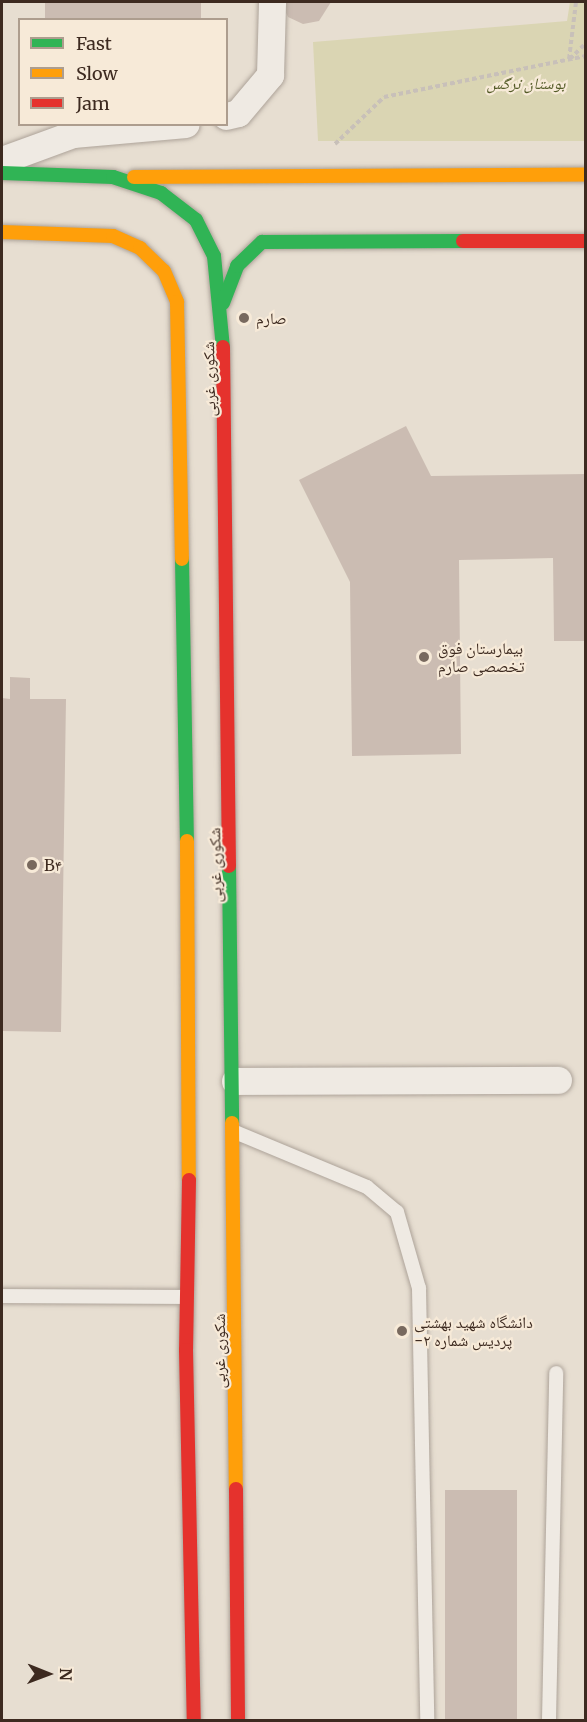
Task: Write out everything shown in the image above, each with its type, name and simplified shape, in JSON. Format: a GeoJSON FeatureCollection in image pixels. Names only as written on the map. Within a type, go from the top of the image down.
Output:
{"type":"FeatureCollection","features":[{"type":"Feature","properties":{"kind":"main road","name":"شکوری غربی"},"geometry":{"type":"LineString","coordinates":[[2,173],[113,177],[161,193],[196,220],[214,256],[223,303],[210,1081],[186,1297],[194,1720]]}},
{"type":"Feature","properties":{"kind":"main road"},"geometry":{"type":"LineString","coordinates":[[113,177],[585,175]]}},
{"type":"Feature","properties":{"kind":"main road","name":"شکوری غربی"},"geometry":{"type":"LineString","coordinates":[[2,232],[113,236],[140,248],[164,271],[177,302],[210,1081],[235,1132],[238,1720]]}},
{"type":"Feature","properties":{"kind":"main road"},"geometry":{"type":"LineString","coordinates":[[223,303],[237,266],[262,242],[585,241]]}},
{"type":"Feature","properties":{"kind":"street"},"geometry":{"type":"LineString","coordinates":[[228,116],[238,113],[270,75],[272,2]]}},
{"type":"Feature","properties":{"kind":"street"},"geometry":{"type":"LineString","coordinates":[[2,160],[73,134],[163,126]]}},
{"type":"Feature","properties":{"kind":"street"},"geometry":{"type":"LineString","coordinates":[[210,1081],[558,1080]]}},
{"type":"Feature","properties":{"kind":"lane"},"geometry":{"type":"LineString","coordinates":[[235,1132],[367,1187],[397,1212],[419,1288],[427,1720]]}},
{"type":"Feature","properties":{"kind":"lane"},"geometry":{"type":"LineString","coordinates":[[2,1296],[186,1297]]}},
{"type":"Feature","properties":{"kind":"lane"},"geometry":{"type":"LineString","coordinates":[[549,1720],[556,1373]]}},
{"type":"Feature","properties":{"kind":"path"},"geometry":{"type":"LineString","coordinates":[[569,59],[576,2]]}},
{"type":"Feature","properties":{"kind":"path"},"geometry":{"type":"LineString","coordinates":[[569,59],[585,43]]}},
{"type":"Feature","properties":{"kind":"path"},"geometry":{"type":"LineString","coordinates":[[303,176],[384,97],[585,56]]}},
{"type":"Feature","properties":{"kind":"green space","name":"بوستان نرگس"},"geometry":{"type":"Polygon","coordinates":[[[570,2],[585,2],[585,141],[318,141],[313,42],[567,21],[570,2]]]}},
{"type":"Feature","properties":{"kind":"building"},"geometry":{"type":"Polygon","coordinates":[[[45,2],[201,2],[201,18],[45,18],[45,2]]]}},
{"type":"Feature","properties":{"kind":"building"},"geometry":{"type":"Polygon","coordinates":[[[281,2],[331,2],[319,21],[303,24],[288,17],[281,2]]]}},
{"type":"Feature","properties":{"kind":"building"},"geometry":{"type":"Polygon","coordinates":[[[406,426],[431,476],[586,474],[586,641],[554,641],[553,558],[459,560],[461,754],[352,756],[350,582],[299,480],[406,426]]]}},
{"type":"Feature","properties":{"kind":"building","name":"B۴"},"geometry":{"type":"Polygon","coordinates":[[[10,677],[30,678],[30,699],[66,699],[61,1032],[2,1031],[2,698],[10,699],[10,677]]]}},
{"type":"Feature","properties":{"kind":"building"},"geometry":{"type":"Polygon","coordinates":[[[445,1490],[517,1490],[517,1720],[445,1720],[445,1490]]]}},
{"type":"Feature","properties":{"kind":"traffic: fast"},"geometry":{"type":"LineString","coordinates":[[2,173],[113,177],[161,193],[196,220],[214,256],[223,347]]}},
{"type":"Feature","properties":{"kind":"traffic: fast"},"geometry":{"type":"LineString","coordinates":[[223,303],[237,266],[262,242],[463,241]]}},
{"type":"Feature","properties":{"kind":"traffic: fast"},"geometry":{"type":"LineString","coordinates":[[182,559],[187,841]]}},
{"type":"Feature","properties":{"kind":"traffic: fast"},"geometry":{"type":"LineString","coordinates":[[229,866],[232,1123]]}},
{"type":"Feature","properties":{"kind":"traffic: slow"},"geometry":{"type":"LineString","coordinates":[[134,177],[586,175]]}},
{"type":"Feature","properties":{"kind":"traffic: slow"},"geometry":{"type":"LineString","coordinates":[[2,232],[113,236],[140,248],[164,271],[177,302],[182,559]]}},
{"type":"Feature","properties":{"kind":"traffic: slow"},"geometry":{"type":"LineString","coordinates":[[187,841],[189,1180]]}},
{"type":"Feature","properties":{"kind":"traffic: slow"},"geometry":{"type":"LineString","coordinates":[[232,1123],[236,1489]]}},
{"type":"Feature","properties":{"kind":"traffic: jam"},"geometry":{"type":"LineString","coordinates":[[463,241],[586,241]]}},
{"type":"Feature","properties":{"kind":"traffic: jam"},"geometry":{"type":"LineString","coordinates":[[223,347],[229,866]]}},
{"type":"Feature","properties":{"kind":"traffic: jam"},"geometry":{"type":"LineString","coordinates":[[189,1180],[186,1350],[194,1720]]}},
{"type":"Feature","properties":{"kind":"traffic: jam"},"geometry":{"type":"LineString","coordinates":[[236,1489],[238,1720]]}},
{"type":"Feature","properties":{"kind":"place","name":"صارم"},"geometry":{"type":"Point","coordinates":[244,318]}},
{"type":"Feature","properties":{"kind":"place","name":"بیمارستان فوق تخصصی صارم"},"geometry":{"type":"Point","coordinates":[424,657]}},
{"type":"Feature","properties":{"kind":"place","name":"B۴"},"geometry":{"type":"Point","coordinates":[32,865]}},
{"type":"Feature","properties":{"kind":"place","name":"دانشگاه شهید بهشتی -پردیس شماره ۲"},"geometry":{"type":"Point","coordinates":[402,1331]}}]}
